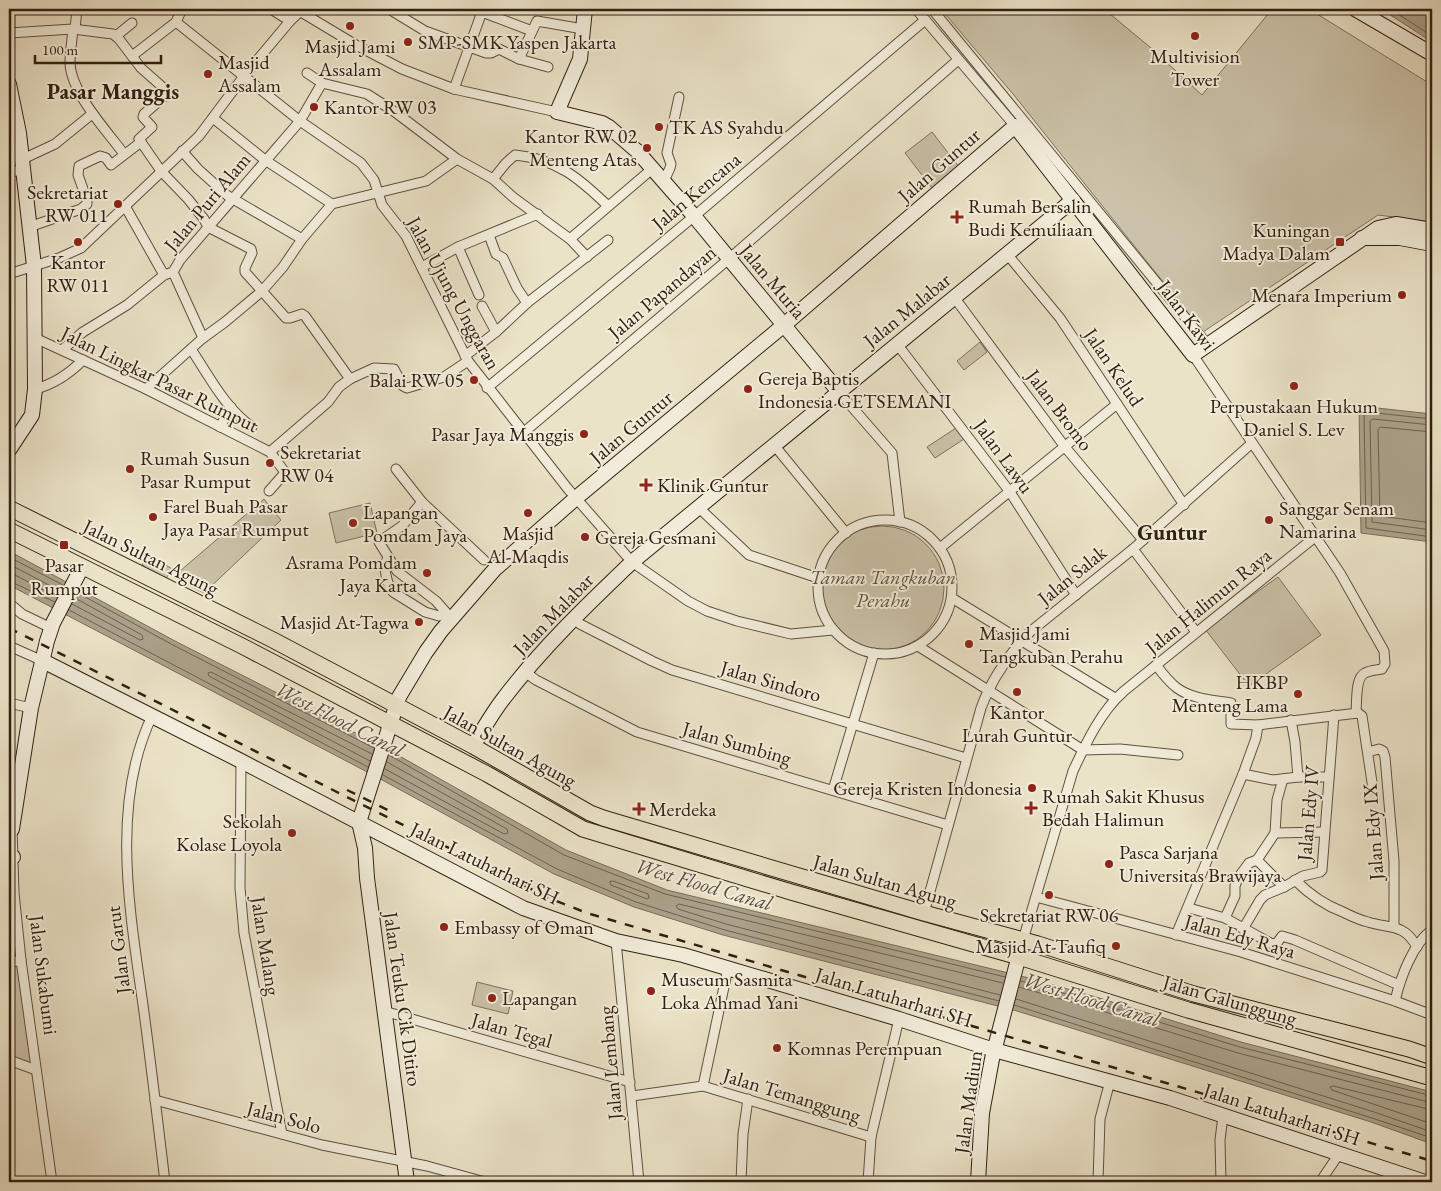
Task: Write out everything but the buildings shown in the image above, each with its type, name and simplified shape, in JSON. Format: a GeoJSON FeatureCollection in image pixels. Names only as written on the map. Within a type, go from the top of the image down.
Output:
{"type":"FeatureCollection","features":[{"type":"Feature","properties":{"kind":"main road","name":"Jalan Sultan Agung"},"geometry":{"type":"LineString","coordinates":[[9,508],[250,629],[472,746],[590,813],[902,907],[1023,940]]}},
{"type":"Feature","properties":{"kind":"main road","name":"Jalan Sultan Agung"},"geometry":{"type":"LineString","coordinates":[[9,530],[79,573],[242,646],[389,730],[487,774],[569,822],[599,835],[898,922],[1018,960]]}},
{"type":"Feature","properties":{"kind":"main road"},"geometry":{"type":"LineString","coordinates":[[242,646],[250,629]]}},
{"type":"Feature","properties":{"kind":"main road"},"geometry":{"type":"LineString","coordinates":[[487,774],[496,760]]}},
{"type":"Feature","properties":{"kind":"main road"},"geometry":{"type":"LineString","coordinates":[[898,922],[902,907]]}},
{"type":"Feature","properties":{"kind":"main road","name":"Jalan Galunggung"},"geometry":{"type":"LineString","coordinates":[[1023,940],[1194,994],[1409,1049],[1432,1057]]}},
{"type":"Feature","properties":{"kind":"main road","name":"Jalan Galunggung"},"geometry":{"type":"LineString","coordinates":[[1018,960],[1432,1078]]}},
{"type":"Feature","properties":{"kind":"main road"},"geometry":{"type":"LineString","coordinates":[[1260,1030],[1264,1012]]}},
{"type":"Feature","properties":{"kind":"street"},"geometry":{"type":"LineString","coordinates":[[77,9],[70,64],[72,74],[92,114],[124,154]]}},
{"type":"Feature","properties":{"kind":"street"},"geometry":{"type":"LineString","coordinates":[[132,56],[176,22],[182,9]]}},
{"type":"Feature","properties":{"kind":"street"},"geometry":{"type":"LineString","coordinates":[[271,9],[290,21]]}},
{"type":"Feature","properties":{"kind":"street"},"geometry":{"type":"LineString","coordinates":[[388,9],[425,31],[468,47],[488,54],[499,49],[519,59],[548,67]]}},
{"type":"Feature","properties":{"kind":"street"},"geometry":{"type":"LineString","coordinates":[[9,274],[58,258],[81,248],[199,136],[244,76],[296,14],[302,10],[356,45],[402,69],[454,90],[557,112],[580,58],[585,9]]}},
{"type":"Feature","properties":{"kind":"street"},"geometry":{"type":"LineString","coordinates":[[916,9],[1015,126]]}},
{"type":"Feature","properties":{"kind":"street"},"geometry":{"type":"LineString","coordinates":[[932,9],[1207,344]]}},
{"type":"Feature","properties":{"kind":"street"},"geometry":{"type":"LineString","coordinates":[[1355,9],[1432,54]]}},
{"type":"Feature","properties":{"kind":"street"},"geometry":{"type":"LineString","coordinates":[[454,90],[480,10],[532,31]]}},
{"type":"Feature","properties":{"kind":"street","name":"Jalan Kencana"},"geometry":{"type":"LineString","coordinates":[[487,388],[925,20]]}},
{"type":"Feature","properties":{"kind":"street"},"geometry":{"type":"LineString","coordinates":[[519,59],[532,31],[539,21],[583,29]]}},
{"type":"Feature","properties":{"kind":"street","name":"Jalan Ujung Unggaran"},"geometry":{"type":"LineString","coordinates":[[176,22],[300,121],[361,164],[374,180],[382,205],[406,236],[467,359],[487,388],[523,433],[632,562],[688,601],[707,611],[737,621],[791,634],[834,630]]}},
{"type":"Feature","properties":{"kind":"street"},"geometry":{"type":"LineString","coordinates":[[116,36],[132,23]]}},
{"type":"Feature","properties":{"kind":"street"},"geometry":{"type":"LineString","coordinates":[[9,33],[74,29],[109,33],[116,36],[141,68],[167,91],[167,94],[144,114],[143,117],[152,127],[151,130],[139,139],[140,142],[111,165],[106,158],[100,156],[78,167],[78,175],[87,204],[81,209],[29,227]]}},
{"type":"Feature","properties":{"kind":"street","name":"Jalan Papandayan"},"geometry":{"type":"LineString","coordinates":[[523,433],[958,60]]}},
{"type":"Feature","properties":{"kind":"street"},"geometry":{"type":"LineString","coordinates":[[306,73],[322,83],[367,94],[457,159],[493,179],[514,198],[570,239],[587,257]]}},
{"type":"Feature","properties":{"kind":"street","name":"Jalan Puri Alam"},"geometry":{"type":"LineString","coordinates":[[62,350],[83,332],[127,306],[169,274],[300,121],[322,83]]}},
{"type":"Feature","properties":{"kind":"street"},"geometry":{"type":"LineString","coordinates":[[9,93],[19,133],[34,266],[35,338],[35,389],[32,415],[9,450]]}},
{"type":"Feature","properties":{"kind":"street"},"geometry":{"type":"LineString","coordinates":[[664,180],[671,164],[667,153],[679,97]]}},
{"type":"Feature","properties":{"kind":"street","name":"Jalan Muria"},"geometry":{"type":"LineString","coordinates":[[557,112],[602,123],[610,127],[637,151],[664,180],[839,392],[892,453],[900,522]]}},
{"type":"Feature","properties":{"kind":"street"},"geometry":{"type":"LineString","coordinates":[[9,172],[55,144],[92,114]]}},
{"type":"Feature","properties":{"kind":"street"},"geometry":{"type":"LineString","coordinates":[[213,118],[265,160],[332,204]]}},
{"type":"Feature","properties":{"kind":"street","name":"Jalan Kawi"},"geometry":{"type":"LineString","coordinates":[[1015,126],[1193,354],[1340,573],[1384,651],[1382,669],[1365,672],[1361,676],[1358,683],[1356,713]]}},
{"type":"Feature","properties":{"kind":"street","name":"Jalan Guntur"},"geometry":{"type":"LineString","coordinates":[[359,822],[399,697],[449,616],[508,556],[784,325],[1015,126]]}},
{"type":"Feature","properties":{"kind":"street"},"geometry":{"type":"LineString","coordinates":[[140,142],[161,171],[204,219],[208,227],[252,251],[244,271],[286,318],[302,314],[305,316],[350,378]]}},
{"type":"Feature","properties":{"kind":"street"},"geometry":{"type":"LineString","coordinates":[[182,152],[198,170],[232,199],[302,239]]}},
{"type":"Feature","properties":{"kind":"street"},"geometry":{"type":"LineString","coordinates":[[493,179],[515,155],[539,159],[560,166],[571,173],[608,206]]}},
{"type":"Feature","properties":{"kind":"street"},"geometry":{"type":"LineString","coordinates":[[146,389],[203,338],[262,291],[332,204],[426,181],[457,159]]}},
{"type":"Feature","properties":{"kind":"street"},"geometry":{"type":"LineString","coordinates":[[570,239],[652,168]]}},
{"type":"Feature","properties":{"kind":"street","name":"Jalan Malabar"},"geometry":{"type":"LineString","coordinates":[[472,746],[502,700],[525,672],[573,618],[632,562],[954,297],[1009,258],[1072,200]]}},
{"type":"Feature","properties":{"kind":"street"},"geometry":{"type":"LineString","coordinates":[[125,206],[169,274],[203,338]]}},
{"type":"Feature","properties":{"kind":"street"},"geometry":{"type":"LineString","coordinates":[[422,267],[458,247],[538,214]]}},
{"type":"Feature","properties":{"kind":"street"},"geometry":{"type":"LineString","coordinates":[[1193,354],[1362,238],[1385,225],[1396,224],[1432,230]]}},
{"type":"Feature","properties":{"kind":"street"},"geometry":{"type":"LineString","coordinates":[[489,235],[496,254],[503,258],[517,288],[528,304]]}},
{"type":"Feature","properties":{"kind":"street"},"geometry":{"type":"LineString","coordinates":[[1362,238],[1400,238],[1432,244]]}},
{"type":"Feature","properties":{"kind":"street"},"geometry":{"type":"LineString","coordinates":[[467,359],[528,304],[608,240]]}},
{"type":"Feature","properties":{"kind":"street"},"geometry":{"type":"LineString","coordinates":[[458,247],[479,295]]}},
{"type":"Feature","properties":{"kind":"street","name":"Jalan Kelud"},"geometry":{"type":"LineString","coordinates":[[1009,258],[1060,318],[1184,505]]}},
{"type":"Feature","properties":{"kind":"street","name":"Jalan Bromo"},"geometry":{"type":"LineString","coordinates":[[954,297],[1065,447],[1143,540]]}},
{"type":"Feature","properties":{"kind":"street"},"geometry":{"type":"LineString","coordinates":[[482,306],[496,332]]}},
{"type":"Feature","properties":{"kind":"street","name":"Jalan Lingkar Pasar Rumput"},"geometry":{"type":"LineString","coordinates":[[35,338],[146,389],[270,452],[284,470],[284,474],[269,492]]}},
{"type":"Feature","properties":{"kind":"street","name":"Jalan Lawu"},"geometry":{"type":"LineString","coordinates":[[897,344],[1010,492],[1076,595]]}},
{"type":"Feature","properties":{"kind":"street"},"geometry":{"type":"LineString","coordinates":[[191,349],[239,418],[252,427]]}},
{"type":"Feature","properties":{"kind":"street","name":"Jalan Lingkar Pasar Rumput"},"geometry":{"type":"LineString","coordinates":[[270,452],[328,402],[350,378],[374,368],[394,369],[403,386],[407,388],[444,376],[467,359]]}},
{"type":"Feature","properties":{"kind":"street"},"geometry":{"type":"LineString","coordinates":[[35,389],[48,386],[66,376],[83,360]]}},
{"type":"Feature","properties":{"kind":"street"},"geometry":{"type":"LineString","coordinates":[[940,548],[1117,404]]}},
{"type":"Feature","properties":{"kind":"street"},"geometry":{"type":"LineString","coordinates":[[220,427],[231,407]]}},
{"type":"Feature","properties":{"kind":"street","name":"Jalan Salak"},"geometry":{"type":"LineString","coordinates":[[924,913],[966,758],[988,690],[1021,641],[1030,631],[1133,549],[1252,443]]}},
{"type":"Feature","properties":{"kind":"street"},"geometry":{"type":"LineString","coordinates":[[774,445],[846,533]]}},
{"type":"Feature","properties":{"kind":"street"},"geometry":{"type":"LineString","coordinates":[[396,469],[422,502],[484,560]]}},
{"type":"Feature","properties":{"kind":"street"},"geometry":{"type":"LineString","coordinates":[[422,502],[402,526],[379,542],[397,571],[436,601],[449,616]]}},
{"type":"Feature","properties":{"kind":"street"},"geometry":{"type":"LineString","coordinates":[[698,508],[749,555],[818,578]]}},
{"type":"Feature","properties":{"kind":"street"},"geometry":{"type":"LineString","coordinates":[[872,521],[900,522],[909,524],[925,534],[940,548],[951,574],[952,598],[940,626],[918,646],[897,653],[874,653],[852,645],[834,630],[822,611],[819,600],[818,578],[828,552],[846,533],[859,525],[872,521]]}},
{"type":"Feature","properties":{"kind":"street","name":"Jalan Halimun Raya"},"geometry":{"type":"LineString","coordinates":[[1023,940],[1073,771],[1083,750],[1115,698],[1315,537]]}},
{"type":"Feature","properties":{"kind":"street"},"geometry":{"type":"LineString","coordinates":[[1133,549],[1196,632]]}},
{"type":"Feature","properties":{"kind":"street"},"geometry":{"type":"LineString","coordinates":[[388,558],[385,563],[386,571],[393,592],[425,612],[439,616],[449,616]]}},
{"type":"Feature","properties":{"kind":"street","name":"Jalan Sukabumi"},"geometry":{"type":"LineString","coordinates":[[52,1182],[21,960],[10,830],[31,708],[52,626],[79,573]]}},
{"type":"Feature","properties":{"kind":"street"},"geometry":{"type":"LineString","coordinates":[[952,598],[1115,698]]}},
{"type":"Feature","properties":{"kind":"street"},"geometry":{"type":"LineString","coordinates":[[9,603],[22,614]]}},
{"type":"Feature","properties":{"kind":"street"},"geometry":{"type":"LineString","coordinates":[[9,610],[52,626]]}},
{"type":"Feature","properties":{"kind":"street","name":"Jalan Sindoro"},"geometry":{"type":"LineString","coordinates":[[573,618],[580,624],[672,670],[966,758]]}},
{"type":"Feature","properties":{"kind":"street"},"geometry":{"type":"LineString","coordinates":[[9,646],[43,661]]}},
{"type":"Feature","properties":{"kind":"street"},"geometry":{"type":"LineString","coordinates":[[918,646],[1083,750],[1120,750],[1178,755]]}},
{"type":"Feature","properties":{"kind":"street"},"geometry":{"type":"LineString","coordinates":[[833,790],[874,653]]}},
{"type":"Feature","properties":{"kind":"street","name":"Jalan Latuharhari SH"},"geometry":{"type":"LineString","coordinates":[[43,661],[241,761],[523,908],[616,941],[683,955],[899,1019],[994,1050],[1110,1081],[1425,1182]]}},
{"type":"Feature","properties":{"kind":"street"},"geometry":{"type":"LineString","coordinates":[[1156,665],[1171,683],[1184,692],[1197,697],[1231,703],[1232,724],[1258,725],[1356,713],[1362,716],[1374,789]]}},
{"type":"Feature","properties":{"kind":"street","name":"Jalan Sumbing"},"geometry":{"type":"LineString","coordinates":[[525,672],[536,680],[637,732],[948,825]]}},
{"type":"Feature","properties":{"kind":"street"},"geometry":{"type":"LineString","coordinates":[[9,703],[31,708]]}},
{"type":"Feature","properties":{"kind":"street","name":"Jalan Garut"},"geometry":{"type":"LineString","coordinates":[[152,716],[136,763],[130,795],[127,870],[165,1182]]}},
{"type":"Feature","properties":{"kind":"street","name":"Jalan Edy IV"},"geometry":{"type":"LineString","coordinates":[[1243,929],[1260,900],[1270,892],[1308,874],[1322,870],[1334,716]]}},
{"type":"Feature","properties":{"kind":"street","name":"Jalan Edy IV"},"geometry":{"type":"LineString","coordinates":[[1244,774],[1273,780],[1298,777],[1291,720]]}},
{"type":"Feature","properties":{"kind":"street"},"geometry":{"type":"LineString","coordinates":[[1176,936],[1244,774],[1256,738],[1258,725]]}},
{"type":"Feature","properties":{"kind":"street","name":"Jalan Edy IX"},"geometry":{"type":"LineString","coordinates":[[1368,752],[1379,749],[1383,751],[1384,757],[1394,861],[1394,927]]}},
{"type":"Feature","properties":{"kind":"street","name":"Jalan Malang"},"geometry":{"type":"LineString","coordinates":[[241,761],[240,888],[244,934],[282,1134]]}},
{"type":"Feature","properties":{"kind":"street"},"geometry":{"type":"LineString","coordinates":[[1298,777],[1329,777]]}},
{"type":"Feature","properties":{"kind":"street"},"geometry":{"type":"LineString","coordinates":[[1225,918],[1236,896],[1235,886],[1238,878],[1249,863],[1257,860],[1275,833],[1277,800],[1283,779]]}},
{"type":"Feature","properties":{"kind":"street","name":"Jalan Teuku Cik Ditiro"},"geometry":{"type":"LineString","coordinates":[[359,822],[365,848],[367,878],[407,1182]]}},
{"type":"Feature","properties":{"kind":"street"},"geometry":{"type":"LineString","coordinates":[[1275,833],[1324,832]]}},
{"type":"Feature","properties":{"kind":"street"},"geometry":{"type":"LineString","coordinates":[[365,848],[372,836],[378,833]]}},
{"type":"Feature","properties":{"kind":"street"},"geometry":{"type":"LineString","coordinates":[[1257,860],[1284,887]]}},
{"type":"Feature","properties":{"kind":"street"},"geometry":{"type":"LineString","coordinates":[[1294,880],[1308,893],[1329,906],[1366,922],[1394,927],[1411,935],[1417,947]]}},
{"type":"Feature","properties":{"kind":"street","name":"Jalan Edy Raya"},"geometry":{"type":"LineString","coordinates":[[1036,898],[1241,952],[1432,1015]]}},
{"type":"Feature","properties":{"kind":"street"},"geometry":{"type":"LineString","coordinates":[[1189,908],[1225,918],[1274,944],[1282,936],[1295,940],[1398,985]]}},
{"type":"Feature","properties":{"kind":"street"},"geometry":{"type":"LineString","coordinates":[[1394,1001],[1398,985],[1417,947],[1424,936],[1432,930]]}},
{"type":"Feature","properties":{"kind":"street","name":"Jalan Madiun"},"geometry":{"type":"LineString","coordinates":[[978,1182],[982,1113],[994,1050],[1023,940]]}},
{"type":"Feature","properties":{"kind":"street","name":"Jalan Lembang"},"geometry":{"type":"LineString","coordinates":[[616,941],[639,1182]]}},
{"type":"Feature","properties":{"kind":"street"},"geometry":{"type":"LineString","coordinates":[[9,963],[21,960]]}},
{"type":"Feature","properties":{"kind":"street"},"geometry":{"type":"LineString","coordinates":[[632,1096],[704,1086],[728,968]]}},
{"type":"Feature","properties":{"kind":"street","name":"Jalan Tegal"},"geometry":{"type":"LineString","coordinates":[[384,1011],[630,1082]]}},
{"type":"Feature","properties":{"kind":"street"},"geometry":{"type":"LineString","coordinates":[[868,1182],[871,1137],[899,1019]]}},
{"type":"Feature","properties":{"kind":"street"},"geometry":{"type":"LineString","coordinates":[[9,1060],[36,1070]]}},
{"type":"Feature","properties":{"kind":"street"},"geometry":{"type":"LineString","coordinates":[[1098,1182],[1100,1119],[1110,1081]]}},
{"type":"Feature","properties":{"kind":"street","name":"Jalan Temanggung"},"geometry":{"type":"LineString","coordinates":[[704,1086],[871,1137]]}},
{"type":"Feature","properties":{"kind":"street"},"geometry":{"type":"LineString","coordinates":[[741,1182],[743,1134],[748,1098]]}},
{"type":"Feature","properties":{"kind":"street","name":"Jalan Solo"},"geometry":{"type":"LineString","coordinates":[[155,1100],[331,1147],[405,1162],[486,1182]]}},
{"type":"Feature","properties":{"kind":"street"},"geometry":{"type":"LineString","coordinates":[[1221,1182],[1220,1140],[1224,1116]]}},
{"type":"Feature","properties":{"kind":"street"},"geometry":{"type":"LineString","coordinates":[[1320,1182],[1340,1154]]}},
{"type":"Feature","properties":{"kind":"green space"},"geometry":{"type":"Polygon","coordinates":[[[941,9],[1104,9],[1151,48],[1202,95],[1272,9],[1309,9],[1432,85],[1432,222],[1378,215],[1203,332],[1013,94],[941,9]]]}},
{"type":"Feature","properties":{"kind":"green space"},"geometry":{"type":"Polygon","coordinates":[[[932,132],[959,167],[932,188],[905,153],[932,132]]]}},
{"type":"Feature","properties":{"kind":"green space"},"geometry":{"type":"Polygon","coordinates":[[[980,342],[987,352],[964,370],[957,361],[980,342]]]}},
{"type":"Feature","properties":{"kind":"green space"},"geometry":{"type":"Polygon","coordinates":[[[956,428],[964,439],[935,458],[927,447],[956,428]]]}},
{"type":"Feature","properties":{"kind":"green space"},"geometry":{"type":"Polygon","coordinates":[[[264,499],[281,520],[204,593],[173,577],[264,499]]]}},
{"type":"Feature","properties":{"kind":"green space","name":"Lapangan Pomdam Jaya"},"geometry":{"type":"Polygon","coordinates":[[[370,503],[377,533],[336,543],[329,513],[370,503]]]}},
{"type":"Feature","properties":{"kind":"green space","name":"Taman Tangkuban Perahu"},"geometry":{"type":"Polygon","coordinates":[[[882,526],[906,531],[926,544],[939,564],[944,588],[939,612],[926,632],[906,645],[882,650],[858,645],[838,632],[825,612],[820,588],[825,564],[838,544],[858,531],[882,526]]]}},
{"type":"Feature","properties":{"kind":"green space"},"geometry":{"type":"Polygon","coordinates":[[[149,554],[172,569],[165,580],[142,565],[149,554]]]}},
{"type":"Feature","properties":{"kind":"green space"},"geometry":{"type":"Polygon","coordinates":[[[1278,577],[1321,635],[1249,686],[1205,629],[1278,577]]]}},
{"type":"Feature","properties":{"kind":"green space"},"geometry":{"type":"Polygon","coordinates":[[[19,963],[33,1066],[9,1058],[9,966],[19,963]]]}},
{"type":"Feature","properties":{"kind":"green space","name":"Lapangan"},"geometry":{"type":"Polygon","coordinates":[[[477,982],[513,991],[508,1014],[472,1005],[477,982]]]}},
{"type":"Feature","properties":{"kind":"water"},"geometry":{"type":"Polygon","coordinates":[[[1381,9],[1417,9],[1432,18],[1432,42],[1381,9]]]}},
{"type":"Feature","properties":{"kind":"water"},"geometry":{"type":"Polygon","coordinates":[[[1359,406],[1432,414],[1432,542],[1361,533],[1359,406]]]}},
{"type":"Feature","properties":{"kind":"water","name":"West Flood Canal"},"geometry":{"type":"Polygon","coordinates":[[[9,551],[175,641],[387,749],[566,850],[667,890],[1025,977],[1241,1042],[1432,1092],[1432,1144],[1371,1122],[1017,1011],[723,935],[634,907],[554,874],[375,776],[9,585],[9,551]]]}},
{"type":"Feature","properties":{"kind":"railway"},"geometry":{"type":"LineString","coordinates":[[9,628],[551,899],[587,913],[1432,1161]]}},
{"type":"Feature","properties":{"kind":"railway"},"geometry":{"type":"LineString","coordinates":[[347,790],[394,813]]}},
{"type":"Feature","properties":{"kind":"place","name":"Masjid Jami Assalam"},"geometry":{"type":"Point","coordinates":[350,26]}},
{"type":"Feature","properties":{"kind":"place","name":"Multivision Tower"},"geometry":{"type":"Point","coordinates":[1195,36]}},
{"type":"Feature","properties":{"kind":"place","name":"SMP-SMK Yaspen Jakarta"},"geometry":{"type":"Point","coordinates":[408,42]}},
{"type":"Feature","properties":{"kind":"place","name":"Masjid Assalam"},"geometry":{"type":"Point","coordinates":[208,74]}},
{"type":"Feature","properties":{"kind":"place","name":"Kantor RW 03"},"geometry":{"type":"Point","coordinates":[314,107]}},
{"type":"Feature","properties":{"kind":"place","name":"TK AS Syahdu"},"geometry":{"type":"Point","coordinates":[659,127]}},
{"type":"Feature","properties":{"kind":"place","name":"Kantor RW 02 Menteng Atas"},"geometry":{"type":"Point","coordinates":[647,148]}},
{"type":"Feature","properties":{"kind":"place","name":"Sekretariat RW 011"},"geometry":{"type":"Point","coordinates":[118,204]}},
{"type":"Feature","properties":{"kind":"place","name":"Rumah Bersalin Budi Kemuliaan"},"geometry":{"type":"Point","coordinates":[957,217]}},
{"type":"Feature","properties":{"kind":"place","name":"Kantor RW 011"},"geometry":{"type":"Point","coordinates":[78,242]}},
{"type":"Feature","properties":{"kind":"place","name":"Kuningan Madya Dalam"},"geometry":{"type":"Point","coordinates":[1340,242]}},
{"type":"Feature","properties":{"kind":"place","name":"Menara Imperium"},"geometry":{"type":"Point","coordinates":[1402,295]}},
{"type":"Feature","properties":{"kind":"place","name":"Balai RW 05"},"geometry":{"type":"Point","coordinates":[474,380]}},
{"type":"Feature","properties":{"kind":"place","name":"Perpustakaan Hukum Daniel S. Lev"},"geometry":{"type":"Point","coordinates":[1294,386]}},
{"type":"Feature","properties":{"kind":"place","name":"Gereja Baptis Indonesia GETSEMANI"},"geometry":{"type":"Point","coordinates":[748,389]}},
{"type":"Feature","properties":{"kind":"place","name":"Pasar Jaya Manggis"},"geometry":{"type":"Point","coordinates":[584,434]}},
{"type":"Feature","properties":{"kind":"place","name":"Sekretariat RW 04"},"geometry":{"type":"Point","coordinates":[270,463]}},
{"type":"Feature","properties":{"kind":"place","name":"Rumah Susun Pasar Rumput"},"geometry":{"type":"Point","coordinates":[130,469]}},
{"type":"Feature","properties":{"kind":"place","name":"Klinik Guntur"},"geometry":{"type":"Point","coordinates":[646,485]}},
{"type":"Feature","properties":{"kind":"place","name":"Masjid Al-Maqdis"},"geometry":{"type":"Point","coordinates":[528,513]}},
{"type":"Feature","properties":{"kind":"place","name":"Farel Buah Pasar Jaya Pasar Rumput"},"geometry":{"type":"Point","coordinates":[153,517]}},
{"type":"Feature","properties":{"kind":"place","name":"Sanggar Senam Namarina"},"geometry":{"type":"Point","coordinates":[1269,520]}},
{"type":"Feature","properties":{"kind":"place","name":"Lapangan Pomdam Jaya"},"geometry":{"type":"Point","coordinates":[353,523]}},
{"type":"Feature","properties":{"kind":"place","name":"Gereja Gesmani"},"geometry":{"type":"Point","coordinates":[585,537]}},
{"type":"Feature","properties":{"kind":"place","name":"Pasar Rumput"},"geometry":{"type":"Point","coordinates":[64,545]}},
{"type":"Feature","properties":{"kind":"place","name":"Asrama Pomdam Jaya Karta"},"geometry":{"type":"Point","coordinates":[427,573]}},
{"type":"Feature","properties":{"kind":"place","name":"Masjid At-Tagwa"},"geometry":{"type":"Point","coordinates":[419,622]}},
{"type":"Feature","properties":{"kind":"place","name":"Masjid Jami Tangkuban Perahu"},"geometry":{"type":"Point","coordinates":[969,644]}},
{"type":"Feature","properties":{"kind":"place","name":"Kantor Lurah Guntur"},"geometry":{"type":"Point","coordinates":[1017,692]}},
{"type":"Feature","properties":{"kind":"place","name":"HKBP Menteng Lama"},"geometry":{"type":"Point","coordinates":[1298,694]}},
{"type":"Feature","properties":{"kind":"place","name":"Gereja Kristen Indonesia"},"geometry":{"type":"Point","coordinates":[1032,788]}},
{"type":"Feature","properties":{"kind":"place","name":"Rumah Sakit Khusus Bedah Halimun"},"geometry":{"type":"Point","coordinates":[1031,808]}},
{"type":"Feature","properties":{"kind":"place","name":"Merdeka"},"geometry":{"type":"Point","coordinates":[639,809]}},
{"type":"Feature","properties":{"kind":"place","name":"Sekolah Kolase Loyola"},"geometry":{"type":"Point","coordinates":[292,833]}},
{"type":"Feature","properties":{"kind":"place","name":"Pasca Sarjana Universitas Brawijaya"},"geometry":{"type":"Point","coordinates":[1109,864]}},
{"type":"Feature","properties":{"kind":"place","name":"Sekretariat RW 06"},"geometry":{"type":"Point","coordinates":[1049,895]}},
{"type":"Feature","properties":{"kind":"place","name":"Embassy of Oman"},"geometry":{"type":"Point","coordinates":[444,927]}},
{"type":"Feature","properties":{"kind":"place","name":"Masjid At-Taufiq"},"geometry":{"type":"Point","coordinates":[1116,946]}},
{"type":"Feature","properties":{"kind":"place","name":"Museum Sasmita Loka Ahmad Yani"},"geometry":{"type":"Point","coordinates":[651,991]}},
{"type":"Feature","properties":{"kind":"place","name":"Lapangan"},"geometry":{"type":"Point","coordinates":[492,998]}},
{"type":"Feature","properties":{"kind":"place","name":"Komnas Perempuan"},"geometry":{"type":"Point","coordinates":[777,1048]}},
{"type":"Feature","properties":{"kind":"district","name":"Pasar Manggis"},"geometry":{"type":"Point","coordinates":[113,91]}},
{"type":"Feature","properties":{"kind":"district","name":"Guntur"},"geometry":{"type":"Point","coordinates":[1172,532]}}]}
